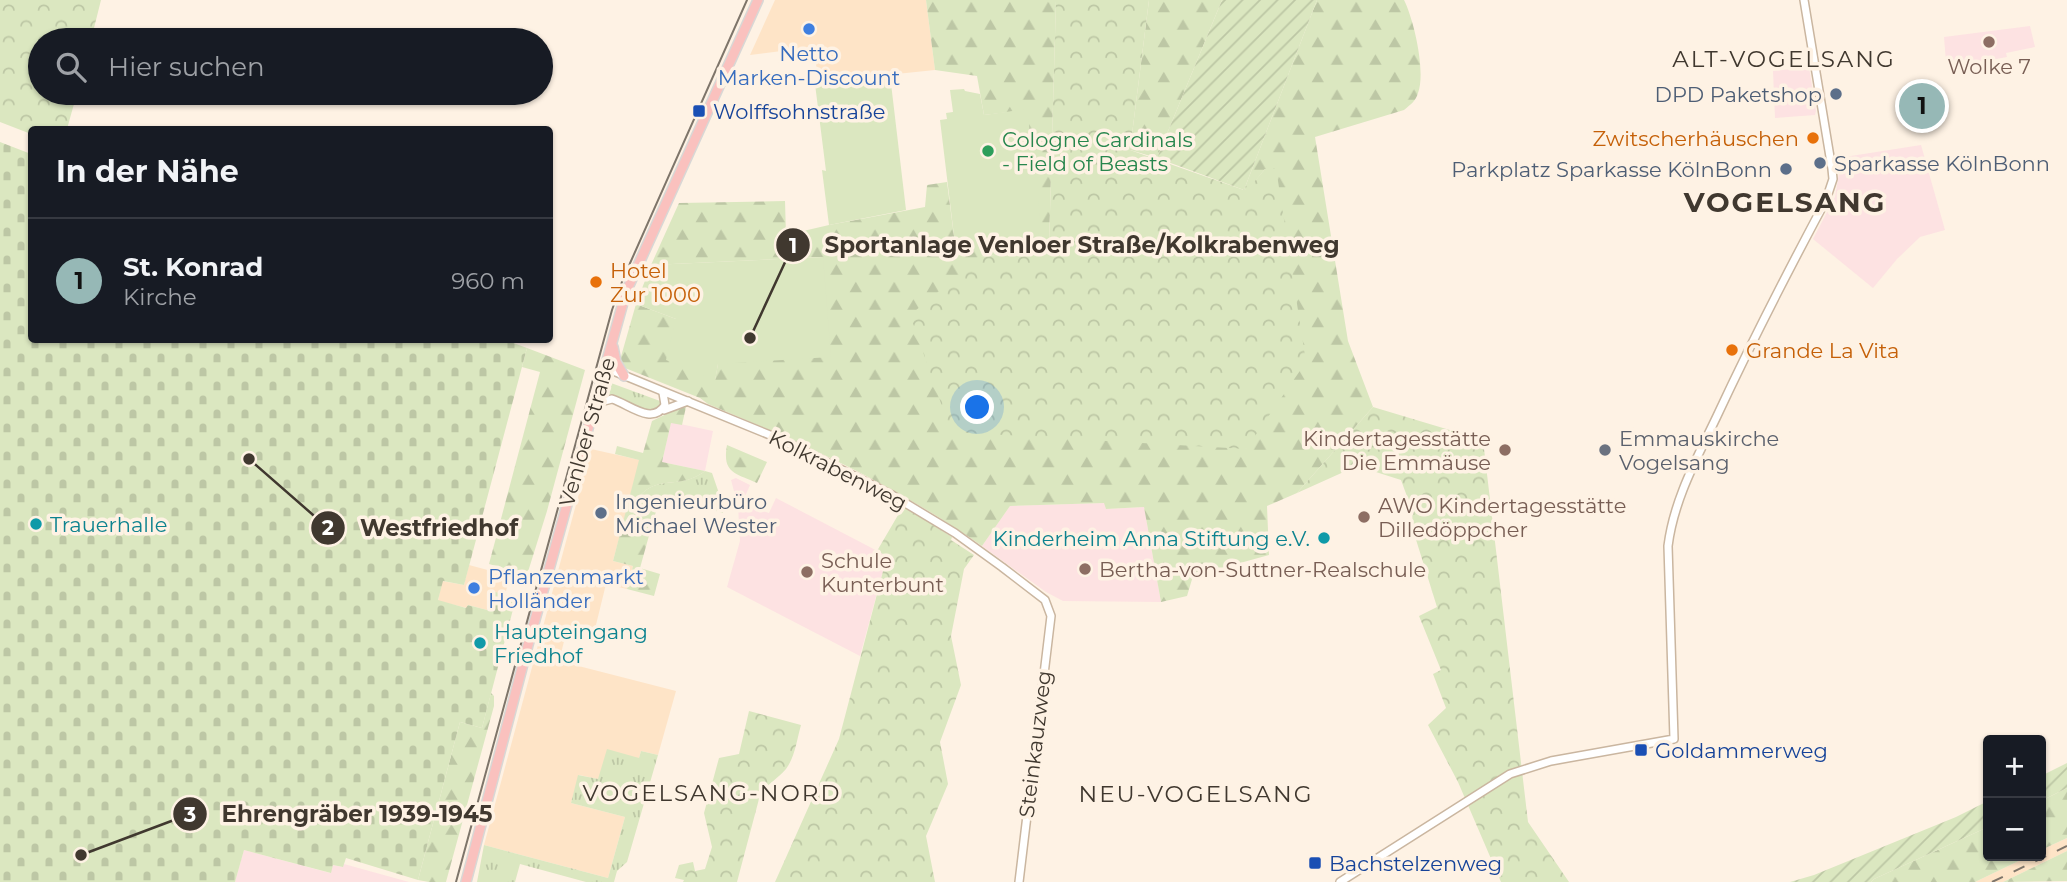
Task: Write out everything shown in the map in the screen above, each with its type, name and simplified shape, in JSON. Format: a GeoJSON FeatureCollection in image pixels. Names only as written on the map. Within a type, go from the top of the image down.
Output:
{"type":"FeatureCollection","features":[{"type":"Feature","properties":{"kind":"main road","name":"Venloer Straße"},"geometry":{"type":"LineString","coordinates":[[466,882],[529,640],[626,292],[758,0]]}},
{"type":"Feature","properties":{"kind":"main road"},"geometry":{"type":"LineString","coordinates":[[612,346],[616,362],[624,376]]}},
{"type":"Feature","properties":{"kind":"street"},"geometry":{"type":"LineString","coordinates":[[1340,882],[1517,771],[1551,761],[1674,739],[1668,546],[1671,524],[1682,489],[1754,337],[1826,200],[1833,179],[1804,0]]}},
{"type":"Feature","properties":{"kind":"street","name":"Kolkrabenweg"},"geometry":{"type":"LineString","coordinates":[[606,368],[782,440],[892,495],[954,533],[1002,567],[1045,600],[1049,607]]}},
{"type":"Feature","properties":{"kind":"street"},"geometry":{"type":"LineString","coordinates":[[662,411],[665,405],[663,393]]}},
{"type":"Feature","properties":{"kind":"street"},"geometry":{"type":"LineString","coordinates":[[596,403],[612,399],[643,414],[657,413],[689,401]]}},
{"type":"Feature","properties":{"kind":"street","name":"Steinkauzweg"},"geometry":{"type":"LineString","coordinates":[[1019,882],[1050,623],[1049,607]]}},
{"type":"Feature","properties":{"kind":"shaded area"},"geometry":{"type":"Polygon","coordinates":[[[775,0],[926,0],[935,70],[819,82],[813,47],[750,55],[775,0]]]}},
{"type":"Feature","properties":{"kind":"shaded area","name":"Wolke 7"},"geometry":{"type":"Polygon","coordinates":[[[2030,26],[2035,47],[2006,53],[2007,57],[1959,66],[1946,62],[1944,37],[2030,26]]]}},
{"type":"Feature","properties":{"kind":"shaded area"},"geometry":{"type":"Polygon","coordinates":[[[1809,67],[1815,115],[1775,118],[1773,71],[1809,67]]]}},
{"type":"Feature","properties":{"kind":"shaded area"},"geometry":{"type":"Polygon","coordinates":[[[1921,145],[1945,230],[1920,237],[1873,288],[1813,239],[1835,197],[1839,173],[1838,158],[1921,145]]]}},
{"type":"Feature","properties":{"kind":"shaded area"},"geometry":{"type":"Polygon","coordinates":[[[671,422],[713,431],[705,471],[662,462],[671,422]]]}},
{"type":"Feature","properties":{"kind":"shaded area"},"geometry":{"type":"Polygon","coordinates":[[[591,449],[640,460],[613,561],[633,566],[627,589],[606,584],[594,633],[568,626],[559,661],[676,691],[658,755],[641,751],[639,758],[598,779],[579,775],[571,803],[625,817],[608,878],[484,845],[591,449]]]}},
{"type":"Feature","properties":{"kind":"shaded area","name":"Schule Kunterbunt"},"geometry":{"type":"Polygon","coordinates":[[[736,478],[750,485],[743,501],[760,510],[769,513],[776,498],[887,556],[860,656],[727,587],[740,541],[738,506],[731,480],[736,478]]]}},
{"type":"Feature","properties":{"kind":"shaded area","name":"Bertha-von-Suttner-Realschule"},"geometry":{"type":"Polygon","coordinates":[[[1105,503],[1106,509],[1144,507],[1161,602],[1063,601],[1046,592],[982,546],[1010,506],[1105,503]]]}},
{"type":"Feature","properties":{"kind":"shaded area","name":"Pflanzenmarkt Holländer"},"geometry":{"type":"Polygon","coordinates":[[[469,565],[510,576],[505,595],[492,592],[487,610],[438,601],[442,581],[464,585],[469,565]]]}},
{"type":"Feature","properties":{"kind":"shaded area"},"geometry":{"type":"Polygon","coordinates":[[[2067,838],[2067,851],[2003,882],[1975,882],[2019,861],[2046,861],[2046,848],[2067,838]]]}},
{"type":"Feature","properties":{"kind":"shaded area"},"geometry":{"type":"Polygon","coordinates":[[[244,850],[330,873],[333,865],[342,867],[344,864],[409,882],[235,882],[244,850]]]}},
{"type":"Feature","properties":{"kind":"green space"},"geometry":{"type":"Polygon","coordinates":[[[0,0],[101,0],[94,28],[28,28],[28,105],[74,105],[68,126],[28,126],[28,133],[0,122],[0,0]]]}},
{"type":"Feature","properties":{"kind":"green space"},"geometry":{"type":"Polygon","coordinates":[[[926,0],[1056,0],[1049,247],[981,257],[1246,449],[1265,169],[1249,189],[1244,190],[1317,0],[1404,0],[1412,20],[1420,60],[1420,84],[1413,103],[1404,110],[1315,137],[1348,341],[1373,407],[1297,493],[1267,506],[1269,555],[1193,576],[1187,596],[1161,602],[1144,507],[1106,509],[1104,503],[1010,506],[982,546],[917,504],[849,467],[700,398],[625,368],[620,360],[636,304],[676,319],[715,380],[718,364],[823,257],[651,265],[679,203],[785,201],[786,235],[925,207],[927,185],[947,182],[955,244],[1027,110],[984,115],[977,76],[935,70],[926,0]]]}},
{"type":"Feature","properties":{"kind":"green space"},"geometry":{"type":"Polygon","coordinates":[[[1056,0],[1149,0],[1130,150],[1244,190],[1249,188],[1265,169],[1276,168],[1306,362],[1246,449],[951,432],[910,315],[981,257],[1049,247],[1056,0]]]}},
{"type":"Feature","properties":{"kind":"green space"},"geometry":{"type":"Polygon","coordinates":[[[1149,0],[1222,0],[1157,158],[1130,150],[1149,0]]]}},
{"type":"Feature","properties":{"kind":"green space"},"geometry":{"type":"Polygon","coordinates":[[[1222,0],[1317,0],[1244,190],[1157,158],[1222,0]]]}},
{"type":"Feature","properties":{"kind":"green space"},"geometry":{"type":"Polygon","coordinates":[[[890,75],[906,210],[829,225],[822,170],[826,171],[815,84],[890,75]]]}},
{"type":"Feature","properties":{"kind":"green space","name":"Cologne Cardinals - Field of Beasts"},"geometry":{"type":"Polygon","coordinates":[[[964,89],[980,94],[984,115],[1027,109],[1042,233],[955,244],[940,120],[947,119],[946,113],[953,112],[950,90],[964,89]]]}},
{"type":"Feature","properties":{"kind":"green space"},"geometry":{"type":"Polygon","coordinates":[[[0,142],[28,153],[28,343],[513,343],[527,348],[464,585],[443,581],[438,600],[466,608],[468,605],[487,610],[492,591],[516,598],[482,728],[460,722],[418,880],[346,858],[343,867],[333,865],[331,873],[244,850],[235,882],[0,882],[0,142]]]}},
{"type":"Feature","properties":{"kind":"green space"},"geometry":{"type":"Polygon","coordinates":[[[823,257],[831,357],[718,364],[715,381],[666,360],[676,319],[636,304],[651,265],[823,257]]]}},
{"type":"Feature","properties":{"kind":"green space"},"geometry":{"type":"Polygon","coordinates":[[[527,348],[585,370],[527,575],[489,564],[540,372],[522,367],[527,348]]]}},
{"type":"Feature","properties":{"kind":"green space"},"geometry":{"type":"Polygon","coordinates":[[[611,383],[660,401],[660,408],[644,410],[623,400],[608,397],[611,383]]]}},
{"type":"Feature","properties":{"kind":"green space"},"geometry":{"type":"Polygon","coordinates":[[[686,407],[682,425],[671,423],[662,462],[705,471],[685,481],[649,488],[632,507],[634,516],[643,522],[650,532],[640,568],[660,574],[654,596],[627,589],[633,566],[613,561],[639,460],[615,454],[617,446],[643,453],[652,421],[686,407]]]}},
{"type":"Feature","properties":{"kind":"green space"},"geometry":{"type":"Polygon","coordinates":[[[1373,407],[1483,440],[1528,822],[1569,882],[1501,882],[1458,782],[1428,725],[1446,708],[1433,674],[1441,670],[1419,616],[1437,607],[1413,530],[1412,510],[1401,480],[1357,466],[1297,493],[1373,407]]]}},
{"type":"Feature","properties":{"kind":"green space"},"geometry":{"type":"Polygon","coordinates":[[[727,445],[767,462],[757,483],[728,467],[727,445]]]}},
{"type":"Feature","properties":{"kind":"green space"},"geometry":{"type":"Polygon","coordinates":[[[705,471],[712,473],[723,513],[660,498],[650,532],[643,522],[634,516],[632,507],[649,488],[684,481],[705,471]]]}},
{"type":"Feature","properties":{"kind":"green space"},"geometry":{"type":"Polygon","coordinates":[[[906,508],[952,537],[951,540],[974,555],[964,569],[951,636],[961,685],[940,742],[948,784],[926,836],[935,882],[775,882],[839,739],[887,556],[877,551],[901,510],[906,508]]]}},
{"type":"Feature","properties":{"kind":"green space"},"geometry":{"type":"Polygon","coordinates":[[[491,693],[494,696],[494,706],[446,882],[418,880],[460,722],[482,728],[491,693]]]}},
{"type":"Feature","properties":{"kind":"green space"},"geometry":{"type":"Polygon","coordinates":[[[749,711],[801,725],[792,759],[759,799],[737,882],[683,882],[684,880],[675,878],[679,865],[693,862],[695,871],[705,869],[712,847],[704,813],[719,758],[739,754],[749,711]]]}},
{"type":"Feature","properties":{"kind":"green space"},"geometry":{"type":"Polygon","coordinates":[[[607,749],[639,758],[641,751],[658,755],[627,862],[617,871],[614,882],[586,882],[520,864],[515,882],[477,882],[484,845],[608,878],[625,817],[571,803],[578,775],[598,779],[607,749]]]}},
{"type":"Feature","properties":{"kind":"green space"},"geometry":{"type":"Polygon","coordinates":[[[2067,763],[2067,788],[2046,798],[2046,774],[2067,763]]]}},
{"type":"Feature","properties":{"kind":"green space"},"geometry":{"type":"Polygon","coordinates":[[[2067,788],[2067,838],[2046,848],[2046,798],[2067,788]]]}},
{"type":"Feature","properties":{"kind":"green space"},"geometry":{"type":"Polygon","coordinates":[[[1983,804],[1983,829],[1871,882],[1790,882],[1814,875],[1983,804]]]}},
{"type":"Feature","properties":{"kind":"green space"},"geometry":{"type":"Polygon","coordinates":[[[1983,829],[1983,861],[2019,861],[1975,882],[1871,882],[1983,829]]]}},
{"type":"Feature","properties":{"kind":"green space"},"geometry":{"type":"Polygon","coordinates":[[[2067,851],[2067,881],[2003,882],[2067,851]]]}},
{"type":"Feature","properties":{"kind":"tram line"},"geometry":{"type":"LineString","coordinates":[[456,882],[612,310],[623,279],[747,0]]}},
{"type":"Feature","properties":{"kind":"railway"},"geometry":{"type":"LineString","coordinates":[[1992,882],[2067,846]]}},
{"type":"Feature","properties":{"kind":"place","name":"Netto Marken-Discount"},"geometry":{"type":"Point","coordinates":[809,29]}},
{"type":"Feature","properties":{"kind":"place","name":"Wolke 7"},"geometry":{"type":"Point","coordinates":[1989,42]}},
{"type":"Feature","properties":{"kind":"place","name":"DPD Paketshop"},"geometry":{"type":"Point","coordinates":[1836,94]}},
{"type":"Feature","properties":{"kind":"place","name":"St. Konrad"},"geometry":{"type":"Point","coordinates":[1922,106]}},
{"type":"Feature","properties":{"kind":"place","name":"Wolffsohnstraße"},"geometry":{"type":"Point","coordinates":[699,111]}},
{"type":"Feature","properties":{"kind":"place","name":"Zwitscherhäuschen"},"geometry":{"type":"Point","coordinates":[1813,138]}},
{"type":"Feature","properties":{"kind":"place","name":"Cologne Cardinals - Field of Beasts"},"geometry":{"type":"Point","coordinates":[988,151]}},
{"type":"Feature","properties":{"kind":"place","name":"Sparkasse KölnBonn"},"geometry":{"type":"Point","coordinates":[1820,163]}},
{"type":"Feature","properties":{"kind":"place","name":"Parkplatz Sparkasse KölnBonn"},"geometry":{"type":"Point","coordinates":[1786,169]}},
{"type":"Feature","properties":{"kind":"place","name":"Hotel Zur 1000"},"geometry":{"type":"Point","coordinates":[596,282]}},
{"type":"Feature","properties":{"kind":"place","name":"Sportanlage Venloer Straße/Kolkrabenweg"},"geometry":{"type":"Point","coordinates":[750,338]}},
{"type":"Feature","properties":{"kind":"place","name":"Grande La Vita"},"geometry":{"type":"Point","coordinates":[1732,350]}},
{"type":"Feature","properties":{"kind":"place","name":"Kindertagesstätte Die Emmäuse"},"geometry":{"type":"Point","coordinates":[1505,450]}},
{"type":"Feature","properties":{"kind":"place","name":"Emmauskirche Vogelsang"},"geometry":{"type":"Point","coordinates":[1605,450]}},
{"type":"Feature","properties":{"kind":"place","name":"Westfriedhof"},"geometry":{"type":"Point","coordinates":[249,459]}},
{"type":"Feature","properties":{"kind":"place","name":"Ingenieurbüro Michael Wester"},"geometry":{"type":"Point","coordinates":[601,513]}},
{"type":"Feature","properties":{"kind":"place","name":"AWO Kindertagesstätte Dilledöppcher"},"geometry":{"type":"Point","coordinates":[1364,517]}},
{"type":"Feature","properties":{"kind":"place","name":"Trauerhalle"},"geometry":{"type":"Point","coordinates":[36,524]}},
{"type":"Feature","properties":{"kind":"place","name":"Kinderheim Anna Stiftung e.V."},"geometry":{"type":"Point","coordinates":[1324,538]}},
{"type":"Feature","properties":{"kind":"place","name":"Bertha-von-Suttner-Realschule"},"geometry":{"type":"Point","coordinates":[1085,569]}},
{"type":"Feature","properties":{"kind":"place","name":"Schule Kunterbunt"},"geometry":{"type":"Point","coordinates":[807,572]}},
{"type":"Feature","properties":{"kind":"place","name":"Pflanzenmarkt Holländer"},"geometry":{"type":"Point","coordinates":[474,588]}},
{"type":"Feature","properties":{"kind":"place","name":"Haupteingang Friedhof"},"geometry":{"type":"Point","coordinates":[480,643]}},
{"type":"Feature","properties":{"kind":"place","name":"Goldammerweg"},"geometry":{"type":"Point","coordinates":[1641,750]}},
{"type":"Feature","properties":{"kind":"place","name":"Ehrengräber 1939-1945"},"geometry":{"type":"Point","coordinates":[81,855]}},
{"type":"Feature","properties":{"kind":"place","name":"Bachstelzenweg"},"geometry":{"type":"Point","coordinates":[1315,863]}},
{"type":"Feature","properties":{"kind":"district","name":"ALT-VOGELSANG"},"geometry":{"type":"Point","coordinates":[1784,59]}},
{"type":"Feature","properties":{"kind":"district","name":"VOGELSANG"},"geometry":{"type":"Point","coordinates":[1785,202]}},
{"type":"Feature","properties":{"kind":"district","name":"VOGELSANG-NORD"},"geometry":{"type":"Point","coordinates":[712,793]}},
{"type":"Feature","properties":{"kind":"district","name":"NEU-VOGELSANG"},"geometry":{"type":"Point","coordinates":[1196,794]}}]}
